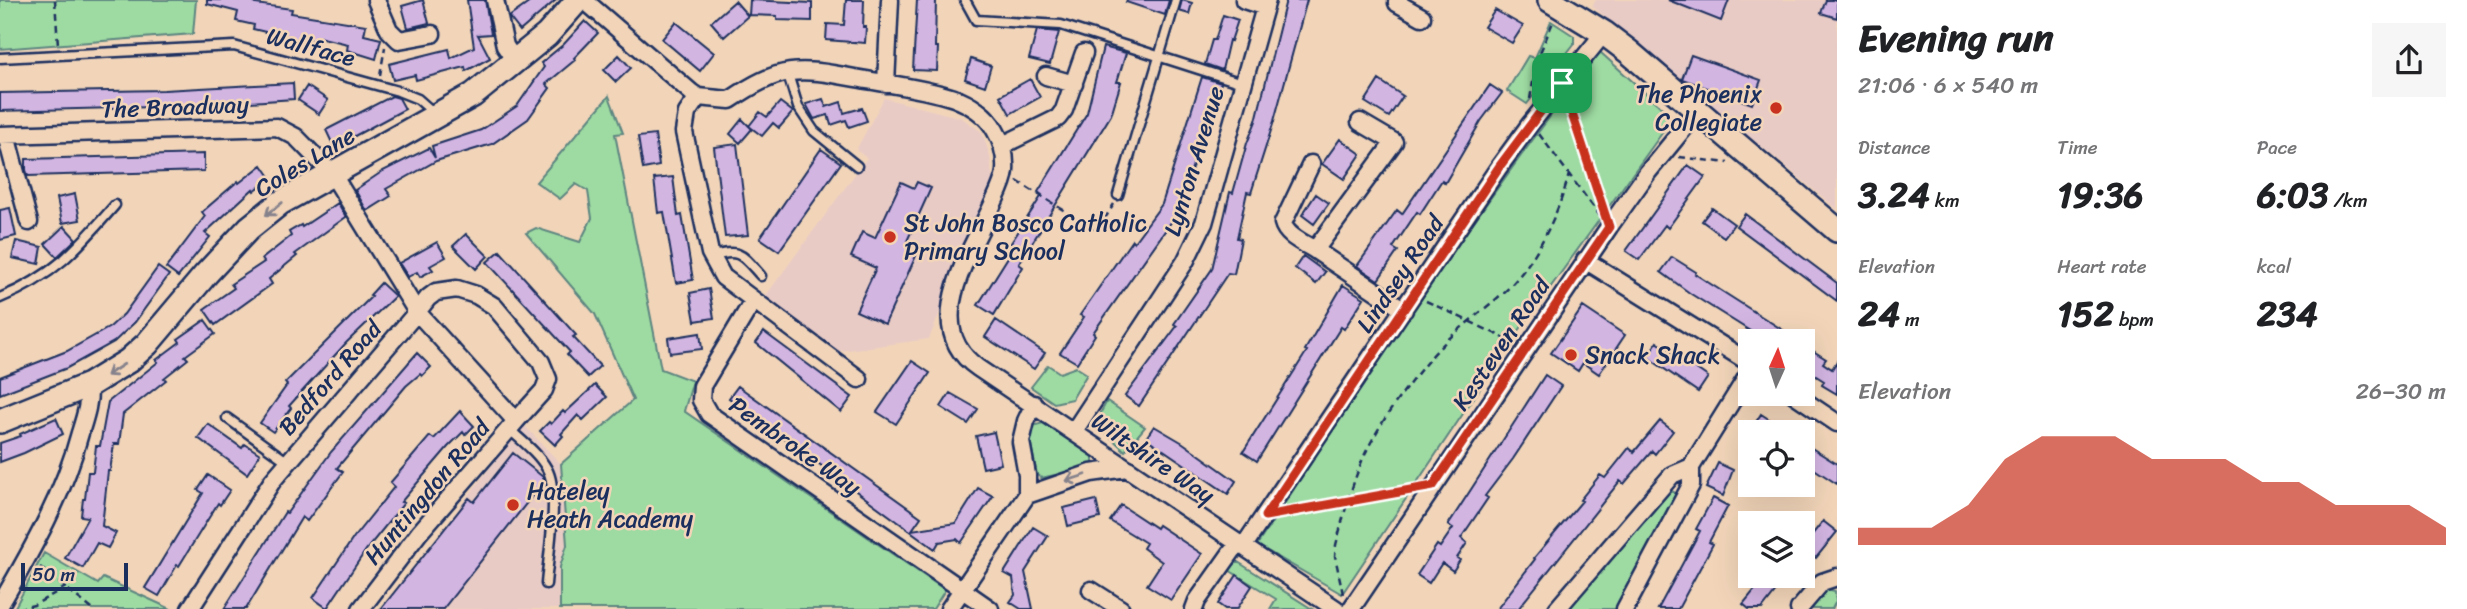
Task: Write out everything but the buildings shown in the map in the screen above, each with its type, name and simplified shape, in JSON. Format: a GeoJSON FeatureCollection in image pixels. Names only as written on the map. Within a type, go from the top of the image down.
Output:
{"type":"FeatureCollection","features":[{"type":"Feature","properties":{"kind":"street"},"geometry":{"type":"LineString","coordinates":[[376,0],[389,30],[399,40],[432,34]]}},
{"type":"Feature","properties":{"kind":"street"},"geometry":{"type":"LineString","coordinates":[[495,0],[505,46],[516,62]]}},
{"type":"Feature","properties":{"kind":"street","name":"Coles Lane"},"geometry":{"type":"LineString","coordinates":[[0,421],[89,385],[128,361],[147,344],[206,274],[249,229],[280,203],[473,95],[547,34],[578,0]]}},
{"type":"Feature","properties":{"kind":"street"},"geometry":{"type":"LineString","coordinates":[[584,0],[698,96],[730,100],[760,80],[787,71],[813,71],[955,98],[973,107],[993,126],[1003,145],[1004,176]]}},
{"type":"Feature","properties":{"kind":"street"},"geometry":{"type":"LineString","coordinates":[[886,84],[890,0]]}},
{"type":"Feature","properties":{"kind":"street"},"geometry":{"type":"LineString","coordinates":[[1244,0],[1266,4]]}},
{"type":"Feature","properties":{"kind":"street"},"geometry":{"type":"LineString","coordinates":[[1399,0],[1397,3],[1422,17]]}},
{"type":"Feature","properties":{"kind":"street","name":"Lynton Avenue"},"geometry":{"type":"LineString","coordinates":[[1074,431],[1185,262],[1203,223],[1266,4]]}},
{"type":"Feature","properties":{"kind":"street"},"geometry":{"type":"LineString","coordinates":[[1563,4],[1604,33],[1837,230]]}},
{"type":"Feature","properties":{"kind":"street","name":"Lindsey Road"},"geometry":{"type":"LineString","coordinates":[[1194,609],[1197,601],[1265,516],[1531,122],[1604,33]]}},
{"type":"Feature","properties":{"kind":"street"},"geometry":{"type":"LineString","coordinates":[[1003,145],[1058,118],[1074,84],[1084,53]]}},
{"type":"Feature","properties":{"kind":"street"},"geometry":{"type":"LineString","coordinates":[[1046,76],[1074,84]]}},
{"type":"Feature","properties":{"kind":"street"},"geometry":{"type":"LineString","coordinates":[[698,96],[687,113],[684,132],[712,257],[723,277],[859,379]]}},
{"type":"Feature","properties":{"kind":"street","name":"Kesteven Road"},"geometry":{"type":"LineString","coordinates":[[1351,609],[1586,260],[1662,154],[1698,111]]}},
{"type":"Feature","properties":{"kind":"street"},"geometry":{"type":"LineString","coordinates":[[1315,250],[1394,142],[1360,122]]}},
{"type":"Feature","properties":{"kind":"street","name":"The Broadway"},"geometry":{"type":"LineString","coordinates":[[3,135],[277,127],[296,137],[333,175]]}},
{"type":"Feature","properties":{"kind":"street"},"geometry":{"type":"LineString","coordinates":[[3,135],[29,222]]}},
{"type":"Feature","properties":{"kind":"street"},"geometry":{"type":"LineString","coordinates":[[1311,164],[1283,228],[1404,310]]}},
{"type":"Feature","properties":{"kind":"street"},"geometry":{"type":"LineString","coordinates":[[333,175],[417,312]]}},
{"type":"Feature","properties":{"kind":"street","name":"Wiltshire Way"},"geometry":{"type":"LineString","coordinates":[[1004,176],[950,304],[953,337],[966,360],[1241,545],[1339,601]]}},
{"type":"Feature","properties":{"kind":"street"},"geometry":{"type":"LineString","coordinates":[[1586,260],[1738,355]]}},
{"type":"Feature","properties":{"kind":"street","name":"Bedford Road"},"geometry":{"type":"LineString","coordinates":[[190,609],[272,480],[436,292],[457,289],[476,295],[494,306],[541,362],[548,379],[544,390],[512,425]]}},
{"type":"Feature","properties":{"kind":"street","name":"Pembroke Way"},"geometry":{"type":"LineString","coordinates":[[753,301],[702,386],[701,400],[709,414],[990,609]]}},
{"type":"Feature","properties":{"kind":"street","name":"Huntingdon Road"},"geometry":{"type":"LineString","coordinates":[[361,609],[419,533],[512,425],[417,312]]}},
{"type":"Feature","properties":{"kind":"street"},"geometry":{"type":"LineString","coordinates":[[0,605],[46,520],[73,462],[90,398],[89,385]]}},
{"type":"Feature","properties":{"kind":"street"},"geometry":{"type":"LineString","coordinates":[[1625,609],[1691,485],[1692,467],[1738,392]]}},
{"type":"Feature","properties":{"kind":"street"},"geometry":{"type":"LineString","coordinates":[[949,609],[1027,495],[1027,475],[1021,442],[1034,404]]}},
{"type":"Feature","properties":{"kind":"street"},"geometry":{"type":"LineString","coordinates":[[1812,406],[1837,423]]}},
{"type":"Feature","properties":{"kind":"street"},"geometry":{"type":"LineString","coordinates":[[1557,609],[1672,475],[1692,467]]}},
{"type":"Feature","properties":{"kind":"street"},"geometry":{"type":"LineString","coordinates":[[1027,495],[1091,473],[1126,468]]}},
{"type":"Feature","properties":{"kind":"street"},"geometry":{"type":"LineString","coordinates":[[1799,609],[1822,582],[1837,577]]}},
{"type":"Feature","properties":{"kind":"street"},"geometry":{"type":"LineString","coordinates":[[1091,590],[1121,609]]}},
{"type":"Feature","properties":{"kind":"lane"},"geometry":{"type":"LineString","coordinates":[[965,0],[976,20],[1062,25],[1242,83]]}},
{"type":"Feature","properties":{"kind":"lane"},"geometry":{"type":"LineString","coordinates":[[1118,195],[1176,0]]}},
{"type":"Feature","properties":{"kind":"lane","name":"Wallface"},"geometry":{"type":"LineString","coordinates":[[0,58],[234,46],[378,85],[418,99],[436,116]]}},
{"type":"Feature","properties":{"kind":"lane"},"geometry":{"type":"LineString","coordinates":[[787,71],[798,107],[814,131],[857,166]]}},
{"type":"Feature","properties":{"kind":"lane"},"geometry":{"type":"LineString","coordinates":[[0,298],[28,287],[53,270],[77,249],[115,205]]}},
{"type":"Feature","properties":{"kind":"lane"},"geometry":{"type":"LineString","coordinates":[[712,257],[728,251],[741,254],[761,276]]}},
{"type":"Feature","properties":{"kind":"lane"},"geometry":{"type":"LineString","coordinates":[[227,418],[288,462]]}},
{"type":"Feature","properties":{"kind":"lane"},"geometry":{"type":"LineString","coordinates":[[512,425],[546,467],[553,485],[546,584]]}},
{"type":"Feature","properties":{"kind":"path"},"geometry":{"type":"LineString","coordinates":[[55,0],[58,55]]}},
{"type":"Feature","properties":{"kind":"path"},"geometry":{"type":"LineString","coordinates":[[1563,4],[1537,60],[1530,101],[1531,122],[1609,227]]}},
{"type":"Feature","properties":{"kind":"path"},"geometry":{"type":"LineString","coordinates":[[378,85],[389,30]]}},
{"type":"Feature","properties":{"kind":"path"},"geometry":{"type":"LineString","coordinates":[[1562,83],[1609,227]]}},
{"type":"Feature","properties":{"kind":"path"},"geometry":{"type":"LineString","coordinates":[[1662,154],[1727,162],[1734,167],[1746,153]]}},
{"type":"Feature","properties":{"kind":"path"},"geometry":{"type":"LineString","coordinates":[[1339,601],[1335,556],[1348,502],[1366,453],[1393,406],[1433,355],[1468,320],[1504,292],[1537,252],[1566,187],[1569,174]]}},
{"type":"Feature","properties":{"kind":"path"},"geometry":{"type":"LineString","coordinates":[[1004,176],[1024,183],[1097,231],[1118,195]]}},
{"type":"Feature","properties":{"kind":"path"},"geometry":{"type":"LineString","coordinates":[[1414,295],[1526,348]]}},
{"type":"Feature","properties":{"kind":"path"},"geometry":{"type":"LineString","coordinates":[[1265,516],[1433,486]]}},
{"type":"Feature","properties":{"kind":"path"},"geometry":{"type":"LineString","coordinates":[[27,555],[92,609]]}},
{"type":"Feature","properties":{"kind":"path"},"geometry":{"type":"LineString","coordinates":[[17,609],[34,605],[66,587]]}},
{"type":"Feature","properties":{"kind":"shaded area","name":"The Phoenix Collegiate"},"geometry":{"type":"Polygon","coordinates":[[[1596,0],[1837,0],[1837,209],[1592,6],[1596,0]]]}},
{"type":"Feature","properties":{"kind":"shaded area","name":"St John Bosco Catholic Primary School"},"geometry":{"type":"Polygon","coordinates":[[[884,98],[962,118],[982,132],[990,156],[993,185],[929,339],[833,352],[764,298],[867,158],[856,150],[884,98]]]}},
{"type":"Feature","properties":{"kind":"shaded area","name":"Hateley Heath Academy"},"geometry":{"type":"Polygon","coordinates":[[[523,424],[561,464],[572,609],[382,609],[523,424]]]}},
{"type":"Feature","properties":{"kind":"green space"},"geometry":{"type":"Polygon","coordinates":[[[0,0],[196,0],[193,34],[0,49],[0,0]]]}},
{"type":"Feature","properties":{"kind":"green space"},"geometry":{"type":"Polygon","coordinates":[[[1551,21],[1574,36],[1574,44],[1527,104],[1507,91],[1528,56],[1535,58],[1551,21]]]}},
{"type":"Feature","properties":{"kind":"green space"},"geometry":{"type":"Polygon","coordinates":[[[1600,52],[1673,118],[1518,332],[1342,594],[1257,545],[1466,233],[1600,52]]]}},
{"type":"Feature","properties":{"kind":"green space"},"geometry":{"type":"Polygon","coordinates":[[[609,96],[623,133],[615,134],[661,369],[693,381],[684,411],[945,590],[933,609],[560,609],[560,567],[567,545],[561,464],[633,400],[595,314],[526,233],[536,228],[580,242],[592,218],[588,191],[576,184],[560,199],[536,182],[609,96]]]}},
{"type":"Feature","properties":{"kind":"green space"},"geometry":{"type":"Polygon","coordinates":[[[1048,365],[1060,373],[1076,367],[1087,374],[1072,399],[1054,403],[1031,387],[1048,365]]]}},
{"type":"Feature","properties":{"kind":"green space"},"geometry":{"type":"Polygon","coordinates":[[[1107,401],[1145,427],[1125,451],[1103,430],[1101,412],[1107,401]]]}},
{"type":"Feature","properties":{"kind":"green space"},"geometry":{"type":"Polygon","coordinates":[[[1047,422],[1093,453],[1093,465],[1041,478],[1037,475],[1029,435],[1032,426],[1047,422]]]}},
{"type":"Feature","properties":{"kind":"green space"},"geometry":{"type":"Polygon","coordinates":[[[1666,488],[1679,495],[1616,609],[1565,609],[1666,488]]]}},
{"type":"Feature","properties":{"kind":"green space"},"geometry":{"type":"Polygon","coordinates":[[[44,553],[98,584],[103,578],[171,609],[14,609],[44,553]]]}},
{"type":"Feature","properties":{"kind":"green space"},"geometry":{"type":"Polygon","coordinates":[[[1238,562],[1312,609],[1270,609],[1276,599],[1227,569],[1238,562]]]}},
{"type":"Feature","properties":{"kind":"green space"},"geometry":{"type":"Polygon","coordinates":[[[1825,589],[1835,591],[1836,601],[1832,609],[1809,609],[1825,589]]]}},
{"type":"Feature","properties":{"kind":"place","name":"The Phoenix Collegiate"},"geometry":{"type":"Point","coordinates":[1776,108]}},
{"type":"Feature","properties":{"kind":"place","name":"St John Bosco Catholic Primary School"},"geometry":{"type":"Point","coordinates":[890,237]}},
{"type":"Feature","properties":{"kind":"place","name":"Snack Shack"},"geometry":{"type":"Point","coordinates":[1571,355]}},
{"type":"Feature","properties":{"kind":"place","name":"Hateley Heath Academy"},"geometry":{"type":"Point","coordinates":[513,505]}},
{"type":"Feature","properties":{"kind":"route"},"geometry":{"type":"LineString","coordinates":[[1562,83],[1609,227],[1433,486],[1265,516],[1499,167],[1562,83]]}}]}
